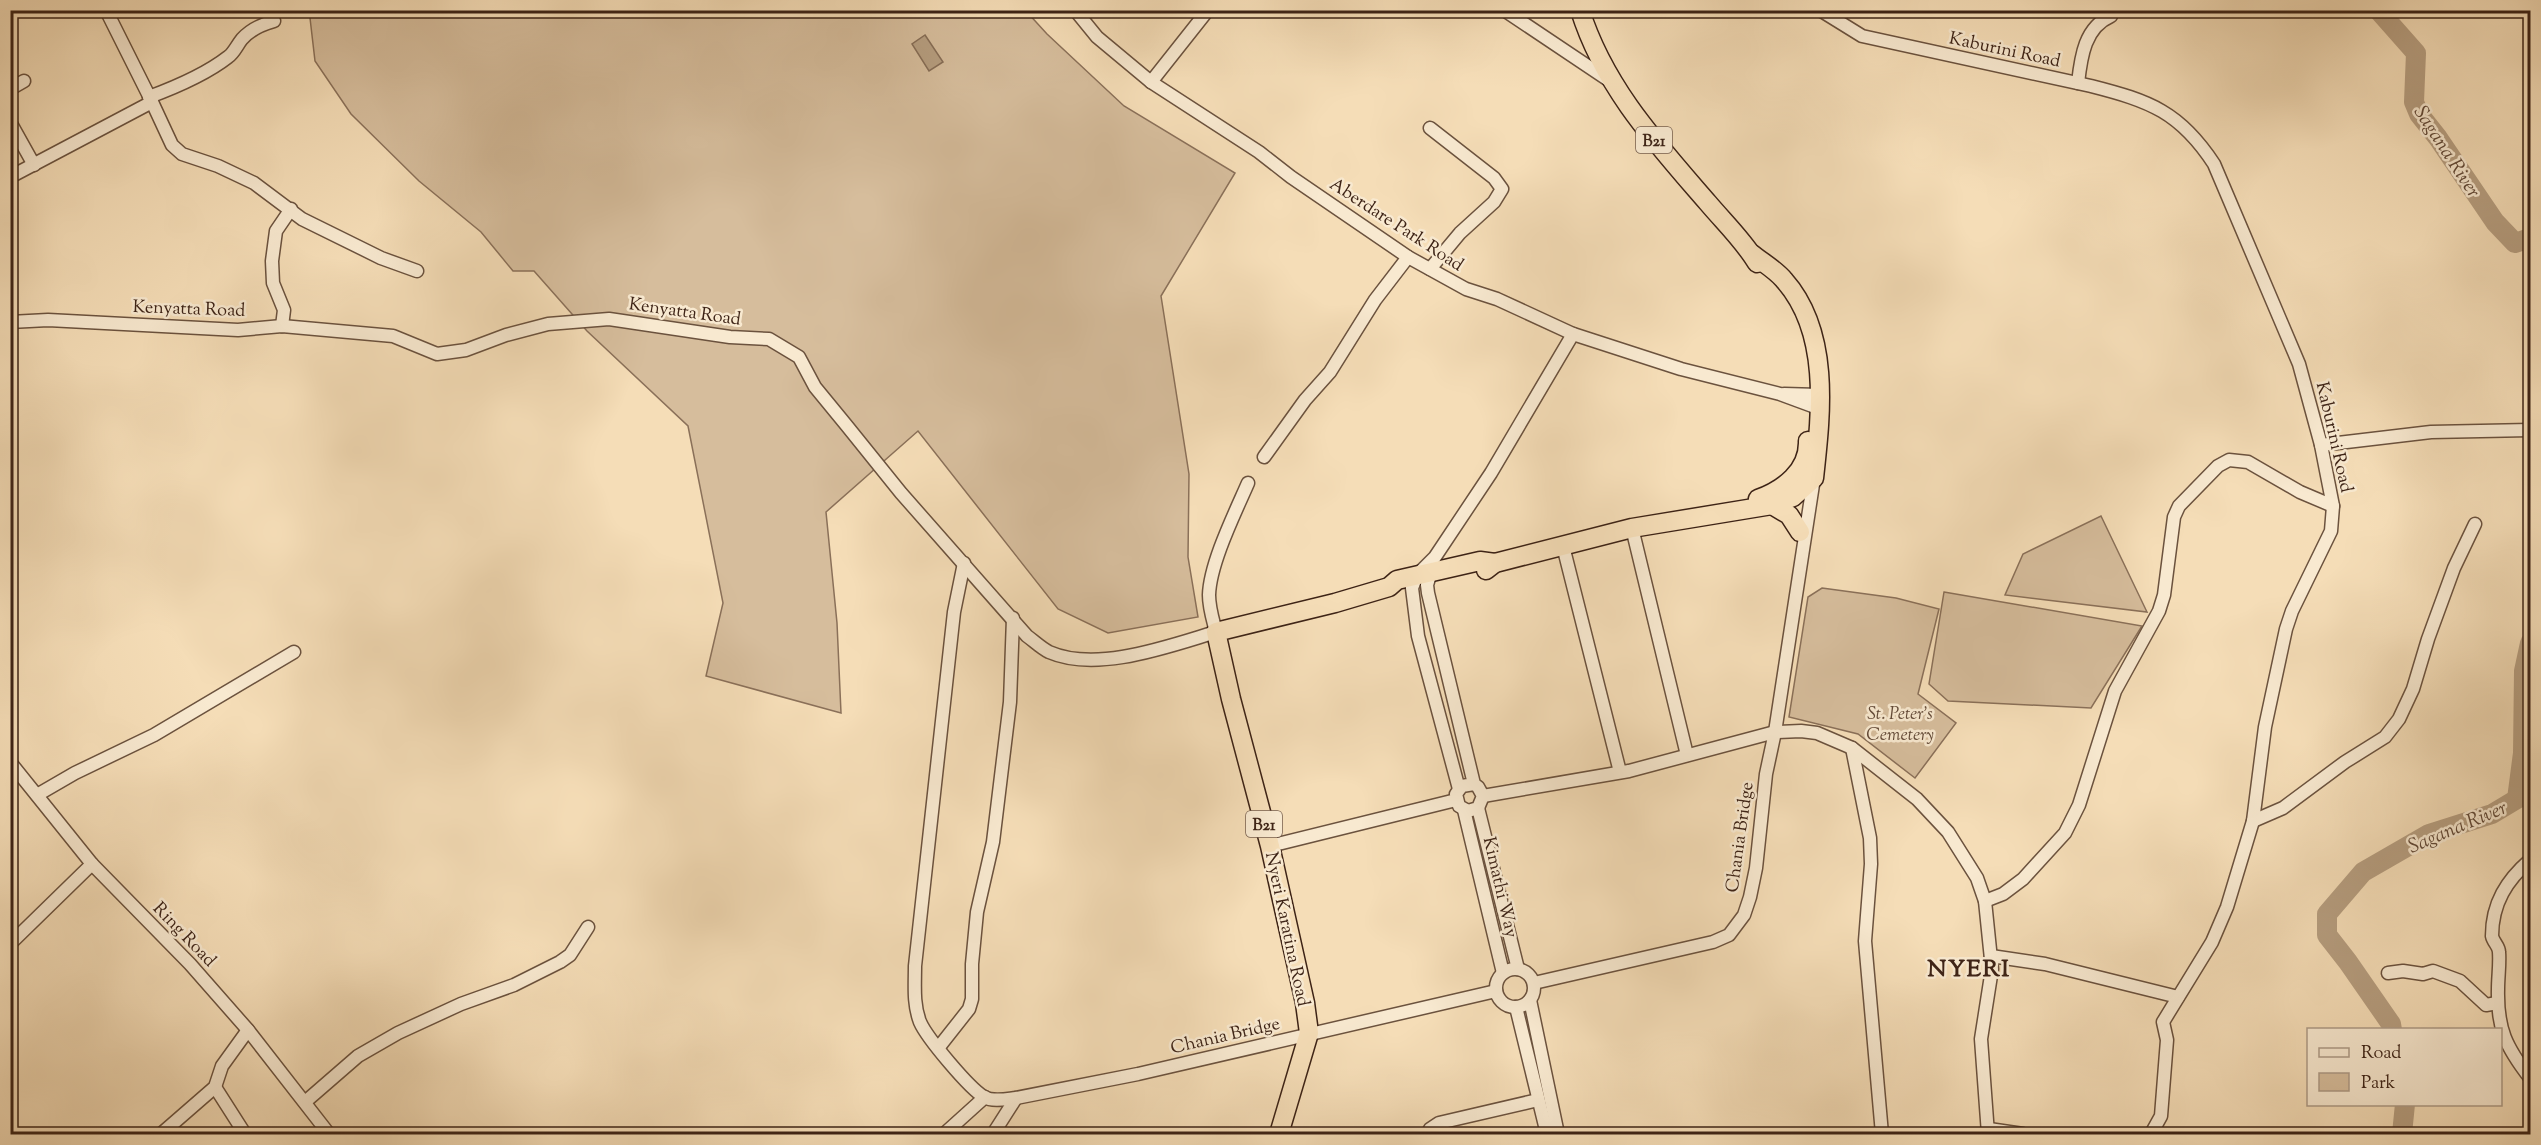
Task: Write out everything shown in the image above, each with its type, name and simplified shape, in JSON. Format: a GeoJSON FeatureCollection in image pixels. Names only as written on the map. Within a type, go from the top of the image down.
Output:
{"type":"FeatureCollection","features":[{"type":"Feature","properties":{"kind":"highway","name":"B21"},"geometry":{"type":"LineString","coordinates":[[1580,10],[1586,29],[1612,81],[1638,121],[1752,254],[1767,278],[1793,311],[1800,325],[1814,400],[1810,483]]}},
{"type":"Feature","properties":{"kind":"highway","name":"B21"},"geometry":{"type":"LineString","coordinates":[[1809,452],[1814,400]]}},
{"type":"Feature","properties":{"kind":"highway"},"geometry":{"type":"LineString","coordinates":[[1728,511],[1784,487],[1797,472],[1809,452]]}},
{"type":"Feature","properties":{"kind":"highway"},"geometry":{"type":"LineString","coordinates":[[1216,632],[1335,603],[1389,587],[1397,580],[1424,576],[1480,561],[1495,563],[1632,528],[1772,505],[1789,500],[1810,483]]}},
{"type":"Feature","properties":{"kind":"highway"},"geometry":{"type":"LineString","coordinates":[[1772,505],[1788,515],[1800,532]]}},
{"type":"Feature","properties":{"kind":"highway","name":"Nyeri Karatina Road"},"geometry":{"type":"LineString","coordinates":[[1216,632],[1230,699],[1270,846],[1305,1003],[1309,1034],[1279,1134]]}},
{"type":"Feature","properties":{"kind":"street"},"geometry":{"type":"LineString","coordinates":[[106,10],[172,145],[182,154],[218,166],[254,183],[302,219],[381,258],[417,271]]}},
{"type":"Feature","properties":{"kind":"street","name":"Aberdare Park Road"},"geometry":{"type":"LineString","coordinates":[[1075,10],[1097,37],[1151,82],[1259,152],[1291,177],[1408,256],[1466,289],[1497,299],[1573,334],[1681,369],[1780,394],[1814,400]]}},
{"type":"Feature","properties":{"kind":"street"},"geometry":{"type":"LineString","coordinates":[[1151,82],[1208,10]]}},
{"type":"Feature","properties":{"kind":"street"},"geometry":{"type":"LineString","coordinates":[[1504,10],[1612,81]]}},
{"type":"Feature","properties":{"kind":"street","name":"Kaburini Road"},"geometry":{"type":"LineString","coordinates":[[1820,10],[1862,36],[2129,96],[2159,109],[2180,122],[2198,139],[2214,164],[2299,364],[2321,444],[2333,506],[2331,531],[2292,611],[2286,629],[2265,727],[2253,821],[2226,907],[2212,942],[2163,1022],[2167,1040],[2161,1116],[2151,1134]]}},
{"type":"Feature","properties":{"kind":"street"},"geometry":{"type":"LineString","coordinates":[[2078,83],[2080,64],[2090,31],[2102,20],[2112,15]]}},
{"type":"Feature","properties":{"kind":"street"},"geometry":{"type":"LineString","coordinates":[[10,177],[204,72],[230,56],[244,37],[264,23],[274,21]]}},
{"type":"Feature","properties":{"kind":"street"},"geometry":{"type":"LineString","coordinates":[[10,89],[24,81]]}},
{"type":"Feature","properties":{"kind":"street"},"geometry":{"type":"LineString","coordinates":[[10,122],[33,165]]}},
{"type":"Feature","properties":{"kind":"street"},"geometry":{"type":"LineString","coordinates":[[1430,128],[1494,178],[1502,189],[1494,202],[1460,233],[1430,269]]}},
{"type":"Feature","properties":{"kind":"street"},"geometry":{"type":"LineString","coordinates":[[282,326],[284,310],[273,283],[272,261],[276,231],[291,209]]}},
{"type":"Feature","properties":{"kind":"street"},"geometry":{"type":"LineString","coordinates":[[1264,457],[1305,400],[1330,372],[1375,300],[1408,256]]}},
{"type":"Feature","properties":{"kind":"street","name":"Kenyatta Road"},"geometry":{"type":"LineString","coordinates":[[10,322],[48,320],[238,330],[282,326],[393,336],[437,354],[466,350],[506,335],[548,324],[609,319],[730,337],[769,339],[799,357],[815,387],[901,493],[1027,636],[1047,651],[1076,659],[1110,659],[1216,632]]}},
{"type":"Feature","properties":{"kind":"street"},"geometry":{"type":"LineString","coordinates":[[1481,802],[1482,791],[1474,784],[1424,576],[1491,473],[1573,334]]}},
{"type":"Feature","properties":{"kind":"street"},"geometry":{"type":"LineString","coordinates":[[2321,444],[2431,432],[2530,430]]}},
{"type":"Feature","properties":{"kind":"street","name":"Chania Bridge"},"geometry":{"type":"LineString","coordinates":[[1534,983],[1713,942],[1729,935],[1744,915],[1756,868],[1766,774],[1792,612],[1800,578],[1810,483],[1809,452]]}},
{"type":"Feature","properties":{"kind":"street"},"geometry":{"type":"LineString","coordinates":[[1985,901],[2002,894],[2023,879],[2065,833],[2079,805],[2115,691],[2159,611],[2174,517],[2187,495],[2218,465],[2238,459],[2248,462],[2300,492],[2333,506]]}},
{"type":"Feature","properties":{"kind":"street"},"geometry":{"type":"LineString","coordinates":[[1216,632],[1210,610],[1209,593],[1213,574],[1229,526],[1248,483]]}},
{"type":"Feature","properties":{"kind":"street","name":"Chania Bridge"},"geometry":{"type":"LineString","coordinates":[[1792,612],[1793,576],[1810,483]]}},
{"type":"Feature","properties":{"kind":"street"},"geometry":{"type":"LineString","coordinates":[[2253,821],[2283,808],[2345,762],[2385,737],[2399,719],[2413,689],[2428,639],[2454,568],[2475,524]]}},
{"type":"Feature","properties":{"kind":"street"},"geometry":{"type":"LineString","coordinates":[[1632,528],[1687,755]]}},
{"type":"Feature","properties":{"kind":"street"},"geometry":{"type":"LineString","coordinates":[[1563,546],[1620,772]]}},
{"type":"Feature","properties":{"kind":"street"},"geometry":{"type":"LineString","coordinates":[[944,1134],[985,1097],[961,1076],[921,1023],[915,1002],[915,966],[954,612],[964,563]]}},
{"type":"Feature","properties":{"kind":"street","name":"Kimathi Way"},"geometry":{"type":"LineString","coordinates":[[1424,576],[1418,636],[1503,973]]}},
{"type":"Feature","properties":{"kind":"street"},"geometry":{"type":"LineString","coordinates":[[939,1047],[969,1009],[972,999],[972,964],[977,912],[993,842],[1010,702],[1013,618]]}},
{"type":"Feature","properties":{"kind":"street"},"geometry":{"type":"LineString","coordinates":[[37,795],[75,773],[153,735],[294,652]]}},
{"type":"Feature","properties":{"kind":"street"},"geometry":{"type":"LineString","coordinates":[[1460,800],[1472,811],[1481,802],[1620,772],[1774,732],[1801,730],[1816,733],[1851,748],[1917,799],[1948,832],[1977,878],[1985,901],[1992,969],[1981,1039],[1988,1132],[2023,1134]]}},
{"type":"Feature","properties":{"kind":"street"},"geometry":{"type":"LineString","coordinates":[[1851,748],[1870,838],[1871,864],[1865,942],[1882,1134]]}},
{"type":"Feature","properties":{"kind":"street","name":"Ring Road"},"geometry":{"type":"LineString","coordinates":[[10,762],[92,864],[190,964],[248,1030],[328,1134]]}},
{"type":"Feature","properties":{"kind":"street"},"geometry":{"type":"LineString","coordinates":[[1460,800],[1466,784],[1474,784]]}},
{"type":"Feature","properties":{"kind":"street"},"geometry":{"type":"LineString","coordinates":[[1270,846],[1460,800]]}},
{"type":"Feature","properties":{"kind":"street","name":"Kimathi Way"},"geometry":{"type":"LineString","coordinates":[[1481,802],[1518,969]]}},
{"type":"Feature","properties":{"kind":"street"},"geometry":{"type":"LineString","coordinates":[[2501,1028],[2498,1003],[2499,949],[2492,939],[2493,926],[2505,885],[2530,860]]}},
{"type":"Feature","properties":{"kind":"street"},"geometry":{"type":"LineString","coordinates":[[10,944],[92,864]]}},
{"type":"Feature","properties":{"kind":"street"},"geometry":{"type":"LineString","coordinates":[[305,1102],[358,1056],[398,1033],[461,1004],[514,985],[560,962],[570,954],[588,927]]}},
{"type":"Feature","properties":{"kind":"street"},"geometry":{"type":"LineString","coordinates":[[1991,956],[2044,964],[2178,997]]}},
{"type":"Feature","properties":{"kind":"street"},"geometry":{"type":"LineString","coordinates":[[1518,969],[1528,974],[1534,983],[1534,992],[1530,1000],[1516,1007],[1506,1004],[1496,991],[1497,981],[1503,973],[1518,969]]}},
{"type":"Feature","properties":{"kind":"street"},"geometry":{"type":"LineString","coordinates":[[2388,974],[2403,971],[2423,974],[2433,971],[2460,981],[2486,1005],[2498,1003]]}},
{"type":"Feature","properties":{"kind":"street","name":"Chania Bridge"},"geometry":{"type":"LineString","coordinates":[[985,1097],[999,1100],[1016,1098],[1138,1074],[1496,991]]}},
{"type":"Feature","properties":{"kind":"street"},"geometry":{"type":"LineString","coordinates":[[1530,1000],[1558,1134]]}},
{"type":"Feature","properties":{"kind":"street"},"geometry":{"type":"LineString","coordinates":[[1516,1007],[1547,1134]]}},
{"type":"Feature","properties":{"kind":"street"},"geometry":{"type":"LineString","coordinates":[[161,1134],[215,1087],[222,1066],[248,1030]]}},
{"type":"Feature","properties":{"kind":"street"},"geometry":{"type":"LineString","coordinates":[[2502,1034],[2530,1078]]}},
{"type":"Feature","properties":{"kind":"street"},"geometry":{"type":"LineString","coordinates":[[215,1087],[245,1134]]}},
{"type":"Feature","properties":{"kind":"street"},"geometry":{"type":"LineString","coordinates":[[993,1134],[1016,1098]]}},
{"type":"Feature","properties":{"kind":"street"},"geometry":{"type":"LineString","coordinates":[[1427,1134],[1439,1123],[1538,1100]]}},
{"type":"Feature","properties":{"kind":"green space"},"geometry":{"type":"Polygon","coordinates":[[[303,11],[1026,11],[1047,34],[1124,106],[1235,173],[1161,296],[1189,474],[1188,557],[1198,617],[1108,633],[1058,609],[918,431],[826,512],[837,623],[841,713],[706,676],[723,603],[688,426],[587,331],[534,271],[513,271],[481,232],[419,181],[351,114],[315,61],[310,18],[303,11]]]}},
{"type":"Feature","properties":{"kind":"green space"},"geometry":{"type":"Polygon","coordinates":[[[2101,516],[2147,612],[2005,595],[2023,554],[2101,516]]]}},
{"type":"Feature","properties":{"kind":"green space","name":"St. Peter's Cemetery"},"geometry":{"type":"Polygon","coordinates":[[[1822,588],[1896,598],[1939,609],[1918,694],[1956,723],[1915,778],[1858,734],[1789,717],[1808,597],[1822,588]]]}},
{"type":"Feature","properties":{"kind":"green space"},"geometry":{"type":"Polygon","coordinates":[[[1944,592],[2142,626],[2091,708],[1948,701],[1929,684],[1944,592]]]}},
{"type":"Feature","properties":{"kind":"shaded area"},"geometry":{"type":"Polygon","coordinates":[[[925,35],[943,62],[929,71],[912,44],[925,35]]]}},
{"type":"Feature","properties":{"kind":"waterway","name":"Sagana River"},"geometry":{"type":"LineString","coordinates":[[2378,10],[2416,53],[2414,102],[2419,114],[2495,222],[2515,243],[2530,238]]}},
{"type":"Feature","properties":{"kind":"waterway","name":"Sagana River"},"geometry":{"type":"LineString","coordinates":[[2392,1028],[2348,962],[2327,935],[2327,914],[2363,872],[2429,834],[2492,814],[2517,799],[2523,753],[2524,671],[2530,643]]}},
{"type":"Feature","properties":{"kind":"waterway","name":"Sagana River"},"geometry":{"type":"LineString","coordinates":[[2402,1134],[2405,1106]]}},
{"type":"Feature","properties":{"kind":"district","name":"NYERI"},"geometry":{"type":"Point","coordinates":[1969,968]}}]}
